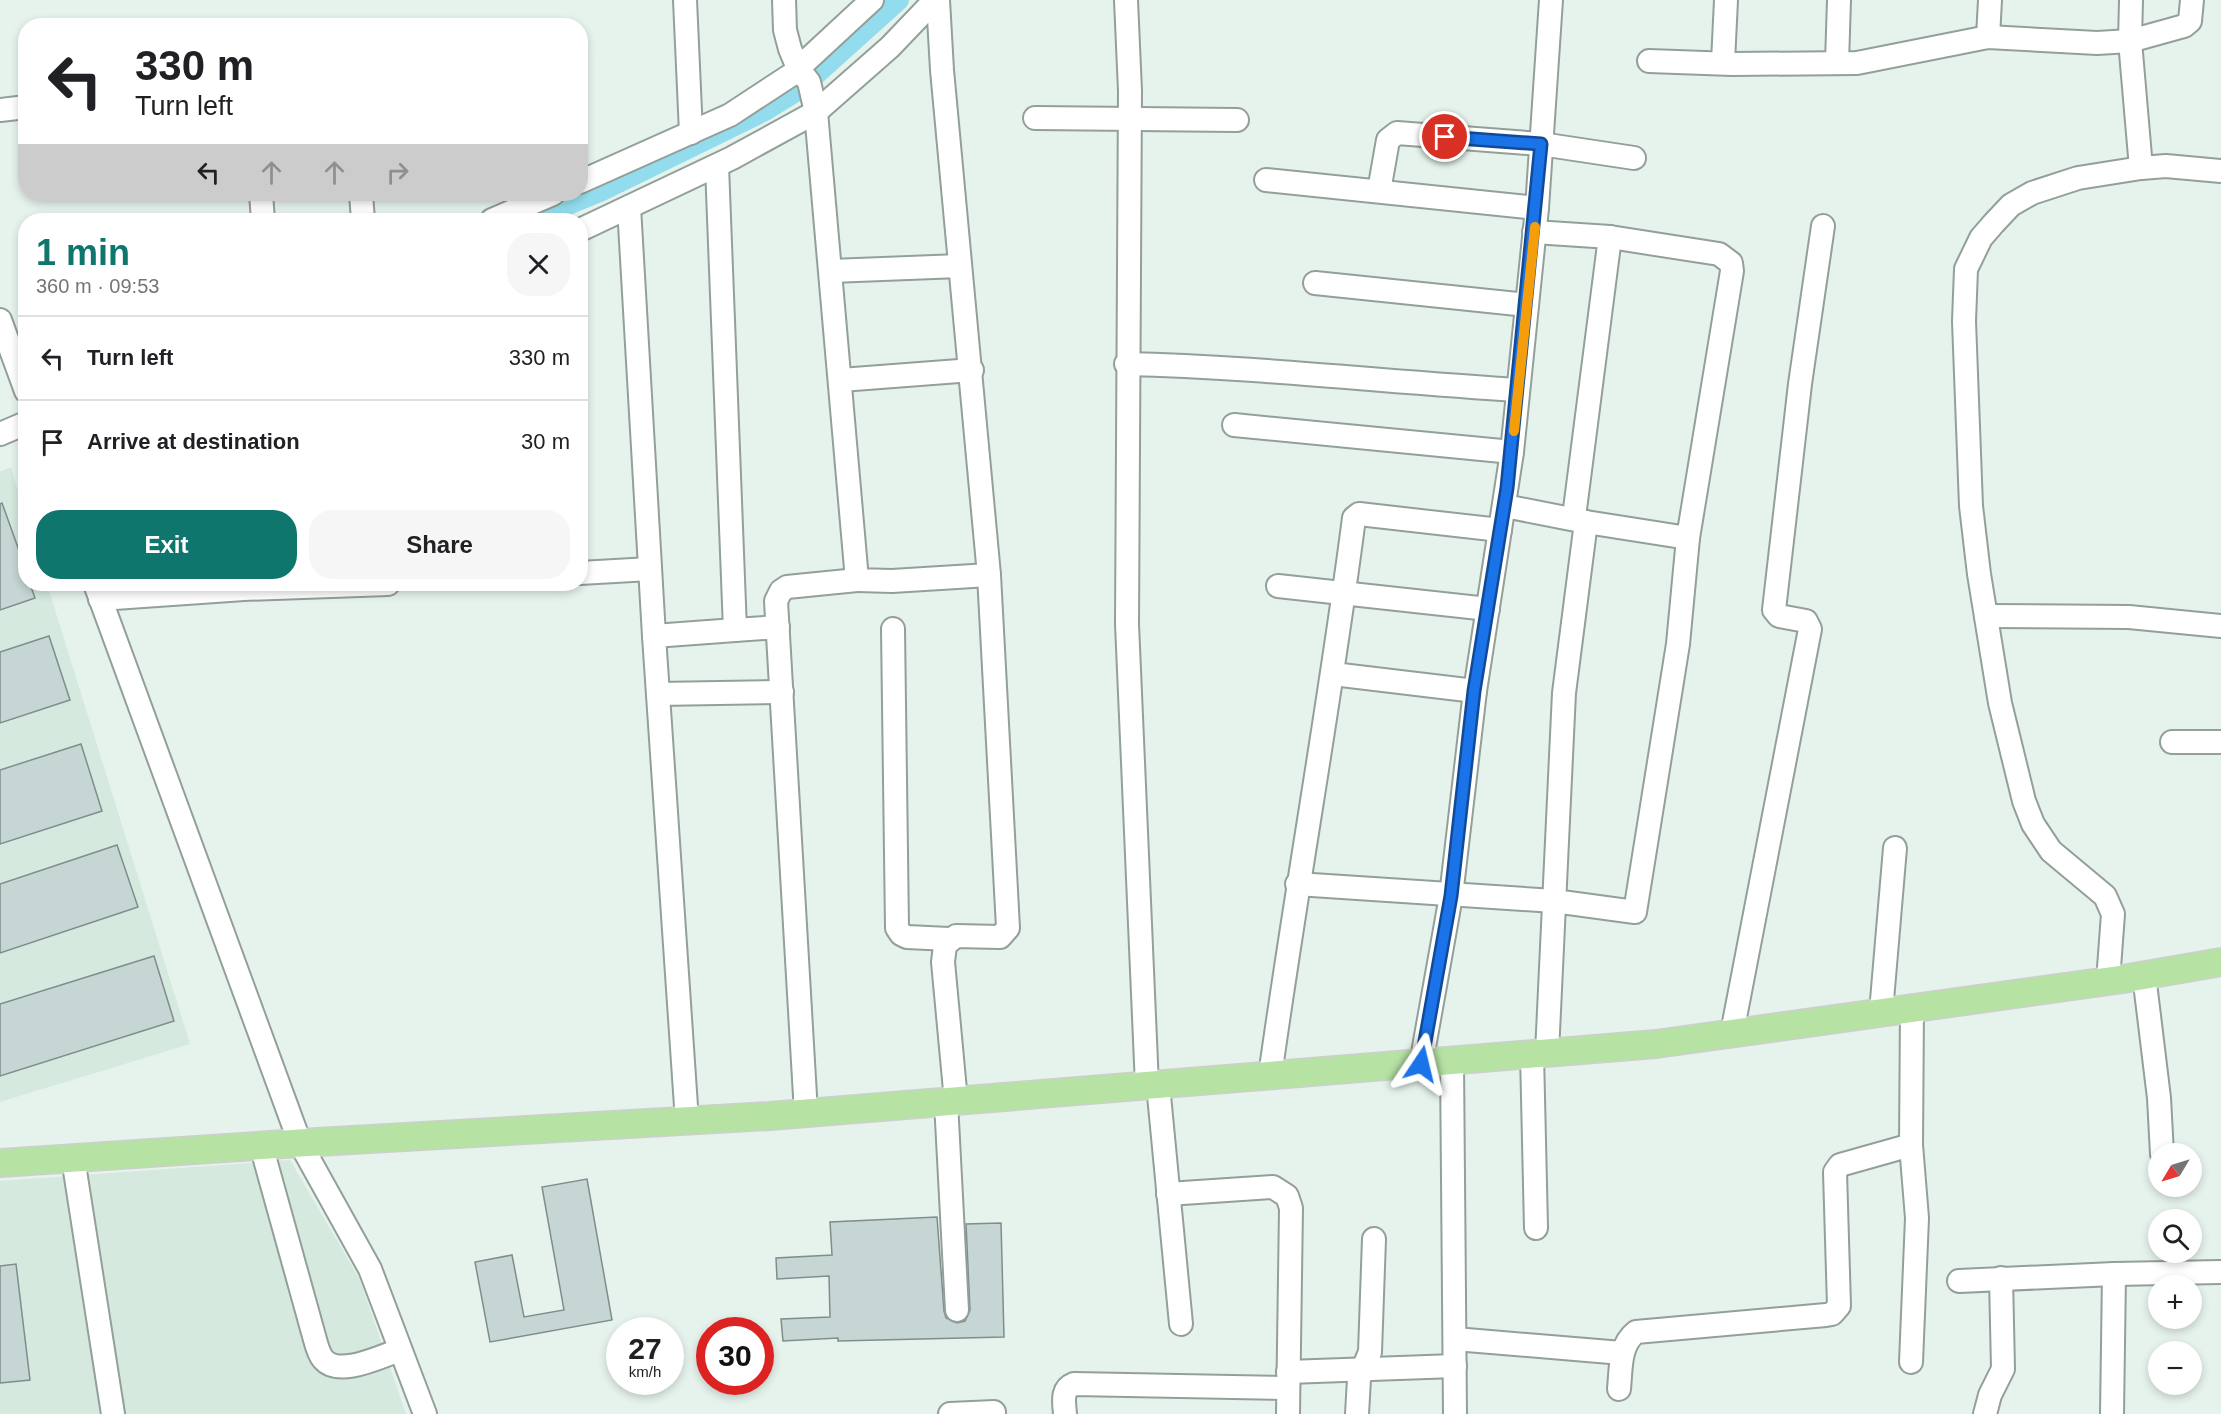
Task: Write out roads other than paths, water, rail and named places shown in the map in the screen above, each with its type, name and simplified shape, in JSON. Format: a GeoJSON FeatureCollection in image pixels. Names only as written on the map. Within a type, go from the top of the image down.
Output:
{"type":"FeatureCollection","features":[{"type":"Feature","properties":{"kind":"main road"},"geometry":{"type":"LineString","coordinates":[[0,1163],[261,1145],[806,1113],[1656,1044],[2108,981],[2221,962]]}},
{"type":"Feature","properties":{"kind":"street"},"geometry":{"type":"LineString","coordinates":[[685,0],[691,133]]}},
{"type":"Feature","properties":{"kind":"street"},"geometry":{"type":"LineString","coordinates":[[784,0],[785,30],[798,68],[808,82],[816,112],[857,580]]}},
{"type":"Feature","properties":{"kind":"street"},"geometry":{"type":"LineString","coordinates":[[588,178],[730,115],[798,68],[872,0]]}},
{"type":"Feature","properties":{"kind":"street"},"geometry":{"type":"LineString","coordinates":[[588,226],[717,166],[816,112],[890,47],[937,0]]}},
{"type":"Feature","properties":{"kind":"street"},"geometry":{"type":"LineString","coordinates":[[893,629],[897,928],[907,937],[949,939],[956,936],[995,938],[1004,935],[1008,928],[989,575],[937,0]]}},
{"type":"Feature","properties":{"kind":"street"},"geometry":{"type":"LineString","coordinates":[[1126,0],[1130,119],[1126,364],[1127,624],[1152,1085],[1168,1194],[1181,1324]]}},
{"type":"Feature","properties":{"kind":"street"},"geometry":{"type":"LineString","coordinates":[[1421,1064],[1451,896],[1474,691],[1512,452],[1537,208],[1551,0]]}},
{"type":"Feature","properties":{"kind":"street"},"geometry":{"type":"LineString","coordinates":[[1837,63],[1839,0]]}},
{"type":"Feature","properties":{"kind":"street"},"geometry":{"type":"LineString","coordinates":[[1988,37],[1990,0]]}},
{"type":"Feature","properties":{"kind":"street"},"geometry":{"type":"LineString","coordinates":[[2131,0],[2130,41],[2141,168]]}},
{"type":"Feature","properties":{"kind":"street"},"geometry":{"type":"LineString","coordinates":[[1648,61],[1857,63],[1988,37],[2097,43],[2130,41],[2184,26],[2190,21],[2192,0]]}},
{"type":"Feature","properties":{"kind":"street"},"geometry":{"type":"LineString","coordinates":[[1719,1],[1723,62]]}},
{"type":"Feature","properties":{"kind":"street"},"geometry":{"type":"LineString","coordinates":[[0,110],[18,108]]}},
{"type":"Feature","properties":{"kind":"street"},"geometry":{"type":"LineString","coordinates":[[1035,118],[1237,120]]}},
{"type":"Feature","properties":{"kind":"street"},"geometry":{"type":"LineString","coordinates":[[1379,191],[1388,140],[1393,134],[1541,144],[1634,158]]}},
{"type":"Feature","properties":{"kind":"street"},"geometry":{"type":"LineString","coordinates":[[717,166],[735,630]]}},
{"type":"Feature","properties":{"kind":"street"},"geometry":{"type":"LineString","coordinates":[[2108,981],[2113,914],[2110,905],[2105,896],[2051,851],[2033,824],[2024,801],[2000,703],[1971,506],[1964,321],[1966,269],[1981,238],[2011,205],[2058,184],[2141,168],[2166,166],[2221,171]]}},
{"type":"Feature","properties":{"kind":"street"},"geometry":{"type":"LineString","coordinates":[[1266,180],[1537,208]]}},
{"type":"Feature","properties":{"kind":"street"},"geometry":{"type":"LineString","coordinates":[[508,213],[537,201]]}},
{"type":"Feature","properties":{"kind":"street"},"geometry":{"type":"LineString","coordinates":[[629,207],[654,636],[687,1121]]}},
{"type":"Feature","properties":{"kind":"street"},"geometry":{"type":"LineString","coordinates":[[1732,1034],[1810,629],[1806,621],[1779,616],[1774,610],[1800,384],[1823,226]]}},
{"type":"Feature","properties":{"kind":"street"},"geometry":{"type":"LineString","coordinates":[[1297,884],[1451,896],[1554,901],[1632,914],[1637,910],[1678,644],[1688,538],[1731,263],[1719,254],[1610,237],[1534,232]]}},
{"type":"Feature","properties":{"kind":"street"},"geometry":{"type":"LineString","coordinates":[[1536,1228],[1539,1054],[1554,901],[1564,693],[1610,237]]}},
{"type":"Feature","properties":{"kind":"street"},"geometry":{"type":"LineString","coordinates":[[831,271],[960,266]]}},
{"type":"Feature","properties":{"kind":"street"},"geometry":{"type":"LineString","coordinates":[[1314,283],[1527,305]]}},
{"type":"Feature","properties":{"kind":"street"},"geometry":{"type":"LineString","coordinates":[[0,320],[18,369]]}},
{"type":"Feature","properties":{"kind":"street"},"geometry":{"type":"LineString","coordinates":[[1126,364],[1227,367],[1374,381],[1518,390]]}},
{"type":"Feature","properties":{"kind":"street"},"geometry":{"type":"LineString","coordinates":[[841,380],[972,370]]}},
{"type":"Feature","properties":{"kind":"street"},"geometry":{"type":"LineString","coordinates":[[1234,425],[1512,452]]}},
{"type":"Feature","properties":{"kind":"street"},"geometry":{"type":"LineString","coordinates":[[0,434],[18,426]]}},
{"type":"Feature","properties":{"kind":"street"},"geometry":{"type":"LineString","coordinates":[[1505,506],[1688,538]]}},
{"type":"Feature","properties":{"kind":"street"},"geometry":{"type":"LineString","coordinates":[[1270,1076],[1297,884],[1333,674],[1356,515],[1500,530]]}},
{"type":"Feature","properties":{"kind":"street"},"geometry":{"type":"LineString","coordinates":[[588,573],[650,569]]}},
{"type":"Feature","properties":{"kind":"street"},"geometry":{"type":"LineString","coordinates":[[806,1113],[776,601],[781,591],[787,587],[857,580],[892,581],[989,575]]}},
{"type":"Feature","properties":{"kind":"street"},"geometry":{"type":"LineString","coordinates":[[1278,586],[1344,591],[1488,609]]}},
{"type":"Feature","properties":{"kind":"street"},"geometry":{"type":"LineString","coordinates":[[98,591],[300,1143],[370,1269],[425,1414]]}},
{"type":"Feature","properties":{"kind":"street"},"geometry":{"type":"LineString","coordinates":[[1986,616],[2129,617],[2221,626]]}},
{"type":"Feature","properties":{"kind":"street"},"geometry":{"type":"LineString","coordinates":[[654,636],[778,627]]}},
{"type":"Feature","properties":{"kind":"street"},"geometry":{"type":"LineString","coordinates":[[1333,674],[1474,691]]}},
{"type":"Feature","properties":{"kind":"street"},"geometry":{"type":"LineString","coordinates":[[658,694],[782,692]]}},
{"type":"Feature","properties":{"kind":"street"},"geometry":{"type":"LineString","coordinates":[[2172,742],[2221,742]]}},
{"type":"Feature","properties":{"kind":"street"},"geometry":{"type":"LineString","coordinates":[[1881,1012],[1895,848]]}},
{"type":"Feature","properties":{"kind":"street"},"geometry":{"type":"LineString","coordinates":[[949,939],[945,945],[943,962],[951,1102],[957,1310]]}},
{"type":"Feature","properties":{"kind":"street"},"geometry":{"type":"LineString","coordinates":[[2144,975],[2159,1098],[2161,1143]]}},
{"type":"Feature","properties":{"kind":"street"},"geometry":{"type":"LineString","coordinates":[[1911,1362],[1917,1218],[1911,1145],[1912,1007]]}},
{"type":"Feature","properties":{"kind":"street"},"geometry":{"type":"LineString","coordinates":[[1452,1061],[1455,1414]]}},
{"type":"Feature","properties":{"kind":"street"},"geometry":{"type":"LineString","coordinates":[[261,1145],[314,1336],[323,1359],[330,1364],[346,1367],[400,1350]]}},
{"type":"Feature","properties":{"kind":"street"},"geometry":{"type":"LineString","coordinates":[[1618,1389],[1622,1353],[1631,1336],[1643,1329],[1832,1314],[1839,1306],[1834,1205],[1836,1168],[1911,1145]]}},
{"type":"Feature","properties":{"kind":"street"},"geometry":{"type":"LineString","coordinates":[[73,1158],[113,1414]]}},
{"type":"Feature","properties":{"kind":"street"},"geometry":{"type":"LineString","coordinates":[[1168,1194],[1273,1186],[1287,1196],[1291,1208],[1288,1414]]}},
{"type":"Feature","properties":{"kind":"street"},"geometry":{"type":"LineString","coordinates":[[1357,1414],[1359,1379],[1370,1352],[1374,1239]]}},
{"type":"Feature","properties":{"kind":"street"},"geometry":{"type":"LineString","coordinates":[[1959,1281],[2221,1272]]}},
{"type":"Feature","properties":{"kind":"street"},"geometry":{"type":"LineString","coordinates":[[2112,1414],[2114,1274]]}},
{"type":"Feature","properties":{"kind":"street"},"geometry":{"type":"LineString","coordinates":[[1985,1414],[2003,1369],[2001,1278]]}},
{"type":"Feature","properties":{"kind":"street"},"geometry":{"type":"LineString","coordinates":[[1455,1339],[1622,1353]]}},
{"type":"Feature","properties":{"kind":"street"},"geometry":{"type":"LineString","coordinates":[[1065,1414],[1064,1393],[1068,1386],[1074,1384],[1288,1380],[1364,1368],[1455,1366]]}},
{"type":"Feature","properties":{"kind":"street"},"geometry":{"type":"LineString","coordinates":[[950,1414],[994,1412]]}},
{"type":"Feature","properties":{"kind":"waterway"},"geometry":{"type":"LineString","coordinates":[[588,197],[765,111],[799,90],[899,0]]}},
{"type":"Feature","properties":{"kind":"waterway"},"geometry":{"type":"LineString","coordinates":[[549,213],[578,201]]}}]}
